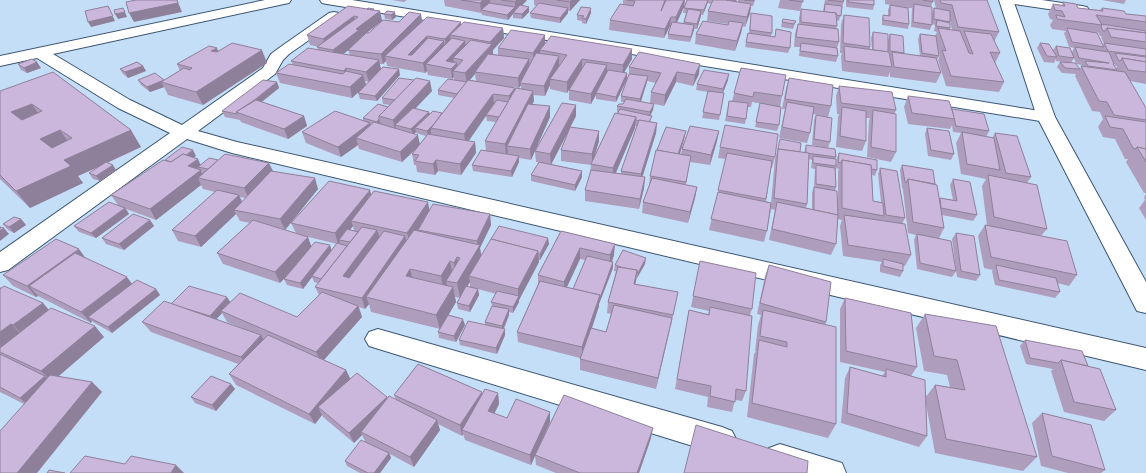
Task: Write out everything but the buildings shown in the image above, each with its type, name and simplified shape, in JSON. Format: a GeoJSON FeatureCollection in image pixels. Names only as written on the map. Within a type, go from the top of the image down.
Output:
{"type":"FeatureCollection","features":[{"type":"Feature","properties":{"kind":"street"},"geometry":{"type":"LineString","coordinates":[[0,61],[284,0]]}},
{"type":"Feature","properties":{"kind":"street"},"geometry":{"type":"LineString","coordinates":[[327,0],[1046,118]]}},
{"type":"Feature","properties":{"kind":"street"},"geometry":{"type":"LineString","coordinates":[[1006,0],[1046,118],[1146,304]]}},
{"type":"Feature","properties":{"kind":"street"},"geometry":{"type":"LineString","coordinates":[[1014,0],[1092,11]]}},
{"type":"Feature","properties":{"kind":"street"},"geometry":{"type":"LineString","coordinates":[[0,264],[269,71],[277,57],[284,51],[351,4]]}},
{"type":"Feature","properties":{"kind":"street"},"geometry":{"type":"LineString","coordinates":[[40,53],[124,104],[183,132],[232,147],[1146,359]]}},
{"type":"Feature","properties":{"kind":"street"},"geometry":{"type":"LineString","coordinates":[[378,339],[831,473]]}}]}
